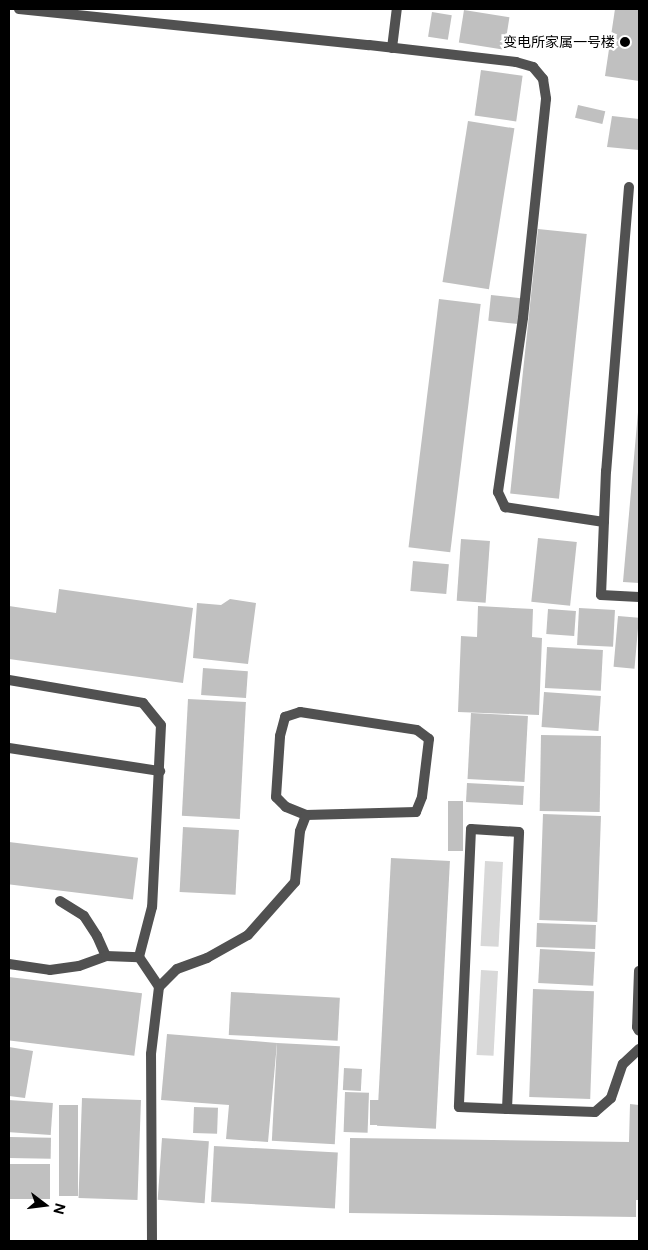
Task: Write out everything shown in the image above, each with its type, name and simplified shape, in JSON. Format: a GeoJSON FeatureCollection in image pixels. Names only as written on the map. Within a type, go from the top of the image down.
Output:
{"type":"FeatureCollection","features":[{"type":"Feature","properties":{"kind":"lane"},"geometry":{"type":"LineString","coordinates":[[19,9],[392,48],[516,62],[533,67],[543,79],[546,99],[523,318],[498,492],[506,507],[604,522]]}},
{"type":"Feature","properties":{"kind":"lane"},"geometry":{"type":"LineString","coordinates":[[392,48],[397,9]]}},
{"type":"Feature","properties":{"kind":"lane"},"geometry":{"type":"LineString","coordinates":[[629,187],[604,522],[601,595],[639,598]]}},
{"type":"Feature","properties":{"kind":"lane"},"geometry":{"type":"LineString","coordinates":[[9,680],[143,703],[161,725],[152,907],[138,957]]}},
{"type":"Feature","properties":{"kind":"lane"},"geometry":{"type":"LineString","coordinates":[[300,712],[417,730],[429,739],[422,797],[416,812],[306,815],[286,807],[276,797],[280,736],[285,717],[300,712]]}},
{"type":"Feature","properties":{"kind":"lane"},"geometry":{"type":"LineString","coordinates":[[9,748],[160,771]]}},
{"type":"Feature","properties":{"kind":"lane"},"geometry":{"type":"LineString","coordinates":[[152,1241],[151,1054],[159,987],[177,969],[207,958],[248,935],[295,882],[300,831],[306,815]]}},
{"type":"Feature","properties":{"kind":"lane"},"geometry":{"type":"LineString","coordinates":[[507,1109],[519,832],[471,829],[460,1107],[507,1109],[595,1112],[611,1098],[623,1064],[639,1049]]}},
{"type":"Feature","properties":{"kind":"lane"},"geometry":{"type":"LineString","coordinates":[[60,901],[84,916],[97,936],[106,956]]}},
{"type":"Feature","properties":{"kind":"lane"},"geometry":{"type":"LineString","coordinates":[[10,964],[50,970],[79,966],[106,956],[138,957]]}},
{"type":"Feature","properties":{"kind":"lane"},"geometry":{"type":"LineString","coordinates":[[138,957],[159,987]]}},
{"type":"Feature","properties":{"kind":"lane"},"geometry":{"type":"LineString","coordinates":[[639,972],[637,1027],[639,1031]]}},
{"type":"Feature","properties":{"kind":"shaded area"},"geometry":{"type":"Polygon","coordinates":[[[485,861],[503,862],[499,947],[481,946],[485,861]]]}},
{"type":"Feature","properties":{"kind":"shaded area"},"geometry":{"type":"Polygon","coordinates":[[[481,970],[498,971],[494,1056],[477,1055],[481,970]]]}},
{"type":"Feature","properties":{"kind":"building","name":"变电所家属一号楼"},"geometry":{"type":"Polygon","coordinates":[[[615,9],[639,9],[639,81],[605,76],[615,9]]]}},
{"type":"Feature","properties":{"kind":"building"},"geometry":{"type":"Polygon","coordinates":[[[464,10],[509,17],[504,50],[459,43],[464,10]]]}},
{"type":"Feature","properties":{"kind":"building"},"geometry":{"type":"Polygon","coordinates":[[[432,12],[452,15],[448,40],[428,37],[432,12]]]}},
{"type":"Feature","properties":{"kind":"building"},"geometry":{"type":"Polygon","coordinates":[[[481,70],[523,76],[516,121],[475,116],[481,70]]]}},
{"type":"Feature","properties":{"kind":"building"},"geometry":{"type":"Polygon","coordinates":[[[578,105],[605,111],[602,124],[575,118],[578,105]]]}},
{"type":"Feature","properties":{"kind":"building"},"geometry":{"type":"Polygon","coordinates":[[[612,116],[639,119],[639,150],[607,147],[612,116]]]}},
{"type":"Feature","properties":{"kind":"building"},"geometry":{"type":"Polygon","coordinates":[[[468,121],[514,128],[489,289],[443,282],[468,121]]]}},
{"type":"Feature","properties":{"kind":"building"},"geometry":{"type":"Polygon","coordinates":[[[538,229],[587,234],[559,499],[510,494],[538,229]]]}},
{"type":"Feature","properties":{"kind":"building"},"geometry":{"type":"Polygon","coordinates":[[[491,295],[521,298],[518,324],[488,321],[491,295]]]}},
{"type":"Feature","properties":{"kind":"building"},"geometry":{"type":"Polygon","coordinates":[[[439,299],[481,304],[450,552],[409,547],[439,299]]]}},
{"type":"Feature","properties":{"kind":"building"},"geometry":{"type":"Polygon","coordinates":[[[639,412],[639,583],[623,582],[639,412]]]}},
{"type":"Feature","properties":{"kind":"building"},"geometry":{"type":"Polygon","coordinates":[[[538,538],[577,542],[570,606],[531,602],[538,538]]]}},
{"type":"Feature","properties":{"kind":"building"},"geometry":{"type":"Polygon","coordinates":[[[461,539],[490,541],[486,603],[457,601],[461,539]]]}},
{"type":"Feature","properties":{"kind":"building"},"geometry":{"type":"Polygon","coordinates":[[[413,561],[449,564],[446,594],[410,591],[413,561]]]}},
{"type":"Feature","properties":{"kind":"building"},"geometry":{"type":"Polygon","coordinates":[[[59,589],[193,608],[183,683],[9,659],[9,606],[56,613],[59,589]]]}},
{"type":"Feature","properties":{"kind":"building"},"geometry":{"type":"Polygon","coordinates":[[[230,599],[256,603],[248,664],[193,658],[197,603],[221,605],[230,599]]]}},
{"type":"Feature","properties":{"kind":"building"},"geometry":{"type":"Polygon","coordinates":[[[478,606],[533,609],[532,637],[542,638],[539,715],[458,712],[461,636],[477,637],[478,606]]]}},
{"type":"Feature","properties":{"kind":"building"},"geometry":{"type":"Polygon","coordinates":[[[579,608],[615,610],[613,647],[577,645],[579,608]]]}},
{"type":"Feature","properties":{"kind":"building"},"geometry":{"type":"Polygon","coordinates":[[[548,609],[576,611],[574,636],[546,634],[548,609]]]}},
{"type":"Feature","properties":{"kind":"building"},"geometry":{"type":"Polygon","coordinates":[[[618,616],[639,618],[634,669],[614,667],[618,616]]]}},
{"type":"Feature","properties":{"kind":"building"},"geometry":{"type":"Polygon","coordinates":[[[547,647],[603,650],[601,691],[545,688],[547,647]]]}},
{"type":"Feature","properties":{"kind":"building"},"geometry":{"type":"Polygon","coordinates":[[[203,668],[248,671],[246,698],[201,695],[203,668]]]}},
{"type":"Feature","properties":{"kind":"building"},"geometry":{"type":"Polygon","coordinates":[[[544,692],[601,696],[598,731],[542,727],[544,692]]]}},
{"type":"Feature","properties":{"kind":"building"},"geometry":{"type":"Polygon","coordinates":[[[188,699],[246,702],[240,819],[182,816],[188,699]]]}},
{"type":"Feature","properties":{"kind":"building"},"geometry":{"type":"Polygon","coordinates":[[[471,713],[528,716],[524,782],[468,779],[471,713]]]}},
{"type":"Feature","properties":{"kind":"building"},"geometry":{"type":"Polygon","coordinates":[[[541,735],[601,736],[600,812],[540,811],[541,735]]]}},
{"type":"Feature","properties":{"kind":"building"},"geometry":{"type":"Polygon","coordinates":[[[467,783],[524,786],[523,805],[466,802],[467,783]]]}},
{"type":"Feature","properties":{"kind":"building"},"geometry":{"type":"Polygon","coordinates":[[[448,801],[463,801],[463,851],[448,851],[448,801]]]}},
{"type":"Feature","properties":{"kind":"building"},"geometry":{"type":"Polygon","coordinates":[[[543,814],[601,816],[597,922],[539,920],[543,814]]]}},
{"type":"Feature","properties":{"kind":"building"},"geometry":{"type":"Polygon","coordinates":[[[183,827],[239,830],[236,895],[180,892],[183,827]]]}},
{"type":"Feature","properties":{"kind":"building"},"geometry":{"type":"Polygon","coordinates":[[[9,842],[138,858],[133,900],[9,884],[9,842]]]}},
{"type":"Feature","properties":{"kind":"building"},"geometry":{"type":"Polygon","coordinates":[[[391,858],[450,861],[436,1129],[377,1126],[391,858]]]}},
{"type":"Feature","properties":{"kind":"building"},"geometry":{"type":"Polygon","coordinates":[[[537,923],[596,925],[595,949],[536,947],[537,923]]]}},
{"type":"Feature","properties":{"kind":"building"},"geometry":{"type":"Polygon","coordinates":[[[540,949],[595,952],[593,986],[538,983],[540,949]]]}},
{"type":"Feature","properties":{"kind":"building"},"geometry":{"type":"Polygon","coordinates":[[[9,977],[142,993],[134,1056],[9,1040],[9,977]]]}},
{"type":"Feature","properties":{"kind":"building"},"geometry":{"type":"Polygon","coordinates":[[[533,989],[594,991],[590,1099],[529,1097],[533,989]]]}},
{"type":"Feature","properties":{"kind":"building"},"geometry":{"type":"Polygon","coordinates":[[[231,992],[340,998],[338,1041],[229,1035],[231,992]]]}},
{"type":"Feature","properties":{"kind":"building"},"geometry":{"type":"Polygon","coordinates":[[[167,1034],[277,1043],[268,1142],[226,1139],[229,1105],[161,1100],[167,1034]]]}},
{"type":"Feature","properties":{"kind":"building"},"geometry":{"type":"Polygon","coordinates":[[[277,1043],[340,1046],[335,1144],[272,1141],[277,1043]]]}},
{"type":"Feature","properties":{"kind":"building"},"geometry":{"type":"Polygon","coordinates":[[[9,1047],[33,1051],[25,1098],[9,1096],[9,1047]]]}},
{"type":"Feature","properties":{"kind":"building"},"geometry":{"type":"Polygon","coordinates":[[[344,1068],[362,1069],[361,1091],[343,1090],[344,1068]]]}},
{"type":"Feature","properties":{"kind":"building"},"geometry":{"type":"Polygon","coordinates":[[[345,1092],[369,1093],[368,1133],[344,1132],[345,1092]]]}},
{"type":"Feature","properties":{"kind":"building"},"geometry":{"type":"Polygon","coordinates":[[[82,1098],[141,1100],[137,1200],[79,1198],[82,1098]]]}},
{"type":"Feature","properties":{"kind":"building"},"geometry":{"type":"Polygon","coordinates":[[[9,1100],[53,1103],[51,1135],[9,1132],[9,1100]]]}},
{"type":"Feature","properties":{"kind":"building"},"geometry":{"type":"Polygon","coordinates":[[[370,1100],[379,1100],[379,1125],[370,1125],[370,1100]]]}},
{"type":"Feature","properties":{"kind":"building"},"geometry":{"type":"Polygon","coordinates":[[[630,1104],[639,1105],[639,1200],[636,1200],[636,1217],[349,1213],[350,1138],[629,1142],[630,1104]]]}},
{"type":"Feature","properties":{"kind":"building"},"geometry":{"type":"Polygon","coordinates":[[[59,1105],[78,1105],[78,1196],[59,1196],[59,1105]]]}},
{"type":"Feature","properties":{"kind":"building"},"geometry":{"type":"Polygon","coordinates":[[[194,1107],[218,1108],[217,1134],[193,1133],[194,1107]]]}},
{"type":"Feature","properties":{"kind":"building"},"geometry":{"type":"Polygon","coordinates":[[[9,1137],[51,1138],[51,1159],[9,1158],[9,1137]]]}},
{"type":"Feature","properties":{"kind":"building"},"geometry":{"type":"Polygon","coordinates":[[[162,1138],[209,1141],[205,1203],[158,1200],[162,1138]]]}},
{"type":"Feature","properties":{"kind":"building"},"geometry":{"type":"Polygon","coordinates":[[[214,1146],[338,1152],[335,1208],[211,1202],[214,1146]]]}},
{"type":"Feature","properties":{"kind":"building"},"geometry":{"type":"Polygon","coordinates":[[[9,1164],[50,1164],[50,1199],[9,1199],[9,1164]]]}},
{"type":"Feature","properties":{"kind":"place","name":"变电所家属一号楼"},"geometry":{"type":"Point","coordinates":[625,42]}}]}
